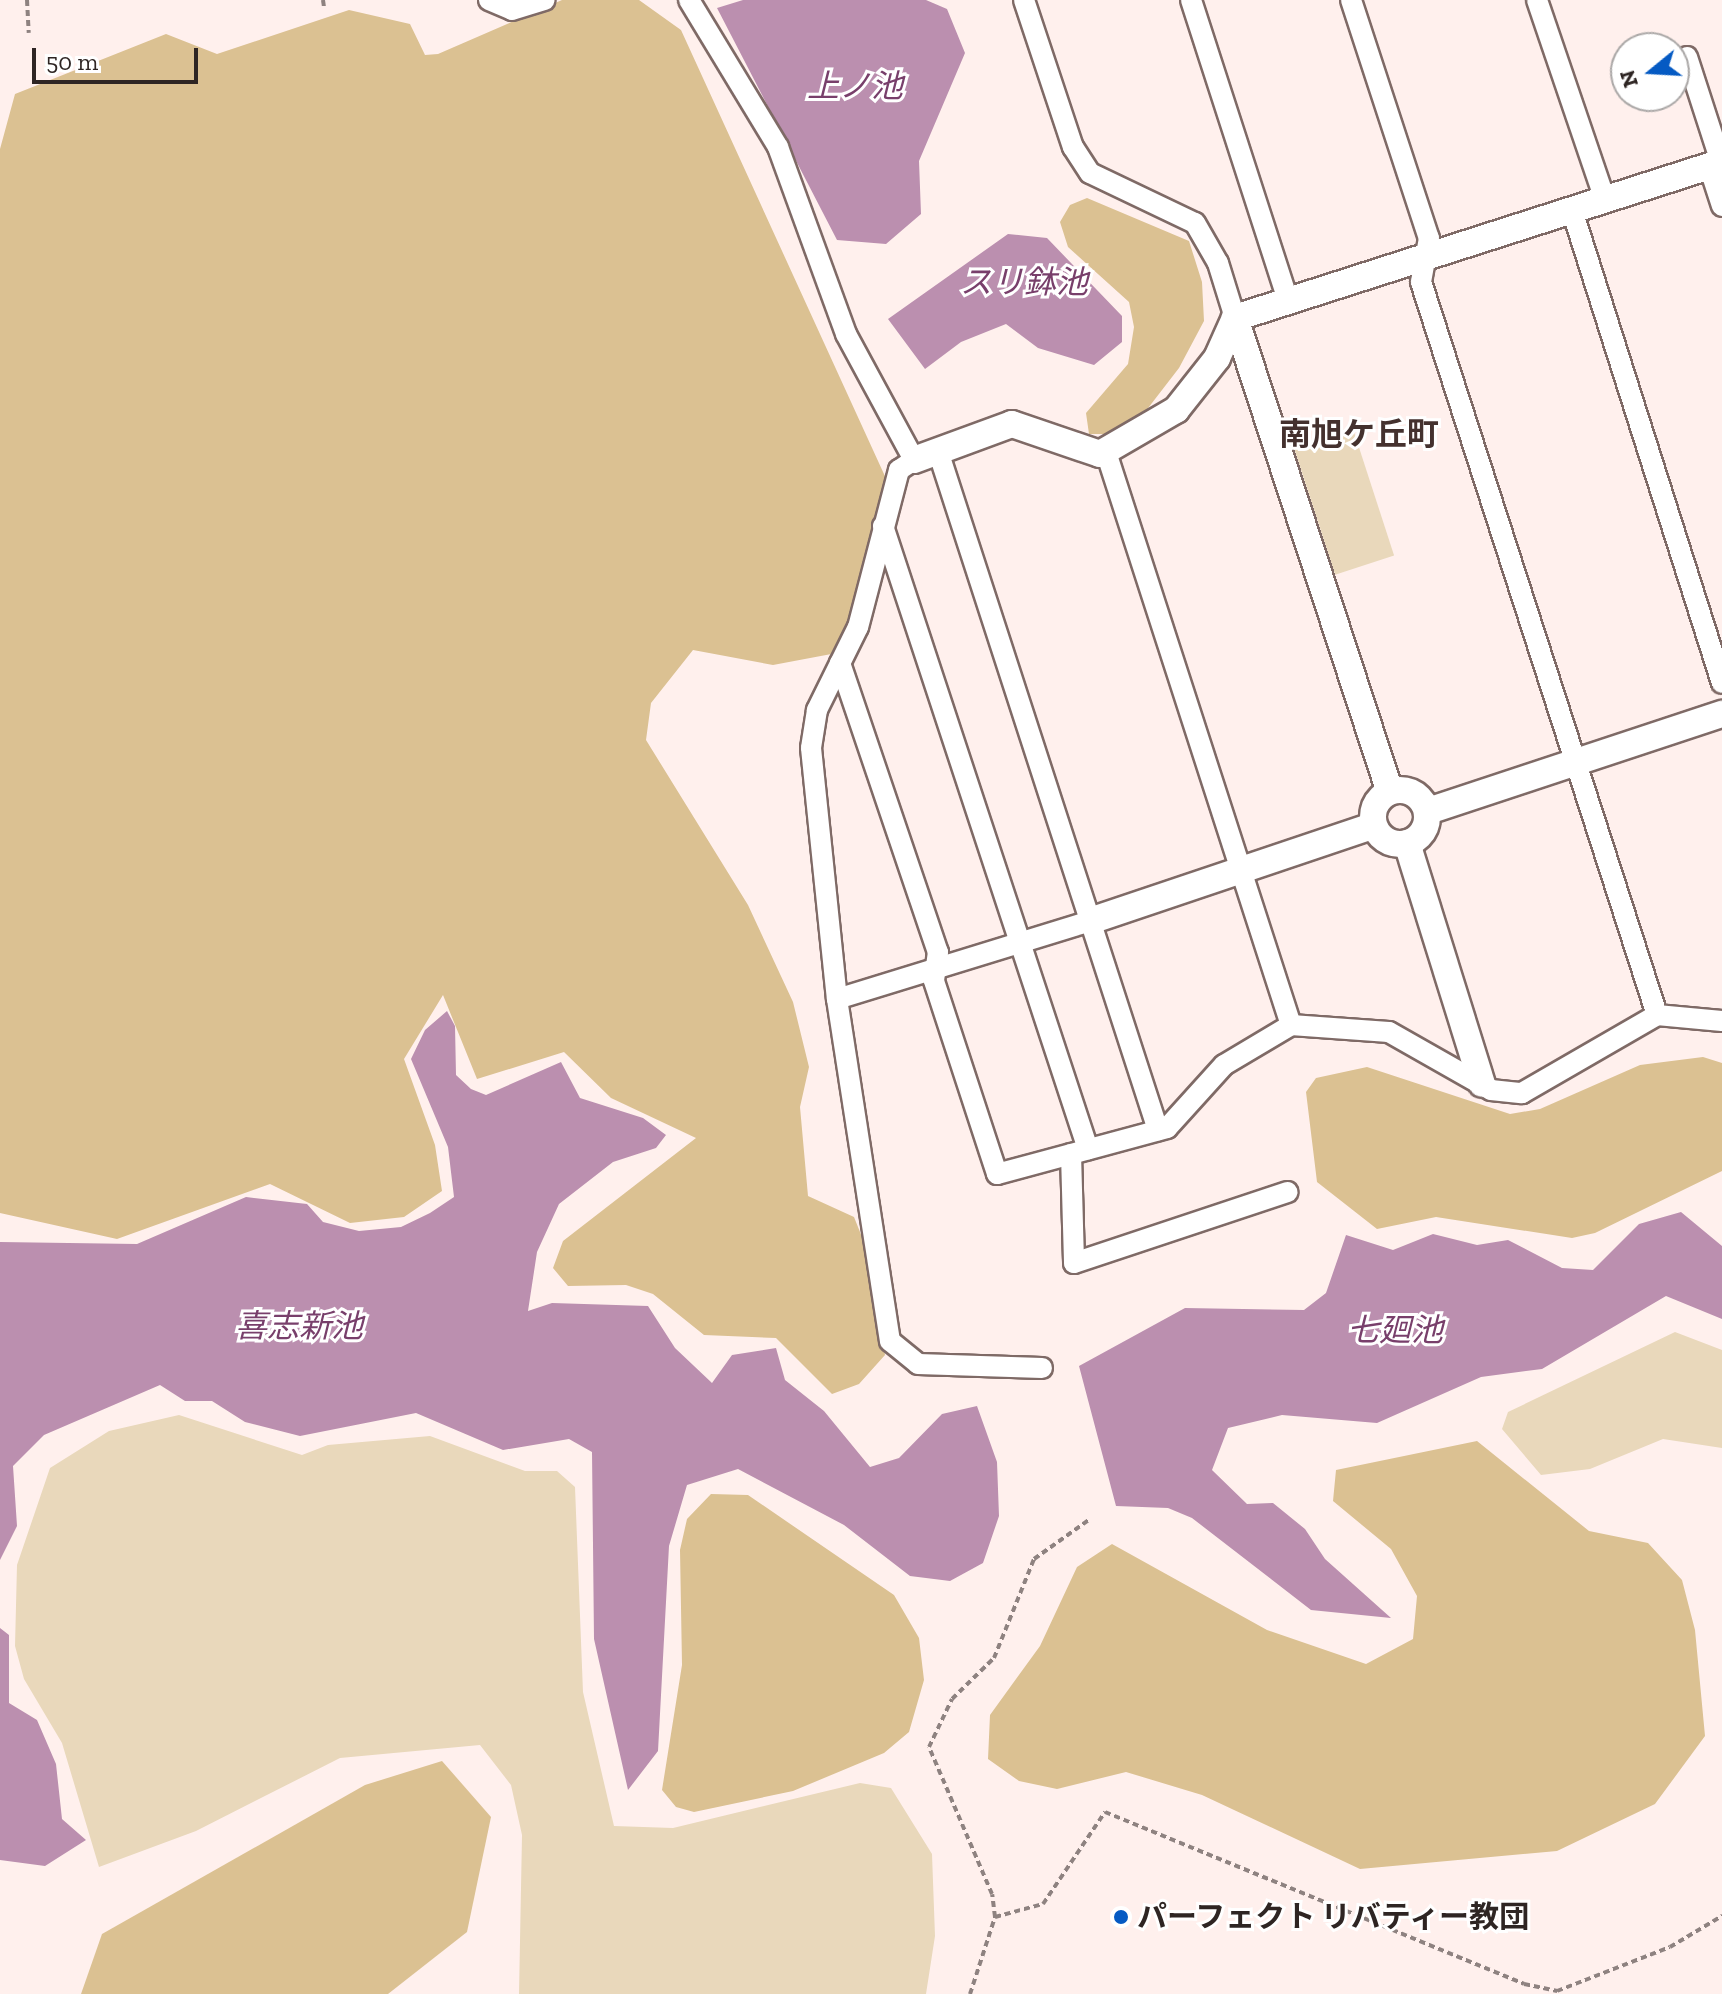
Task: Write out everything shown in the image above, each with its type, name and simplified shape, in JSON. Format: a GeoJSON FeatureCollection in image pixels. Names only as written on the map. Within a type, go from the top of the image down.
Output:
{"type":"FeatureCollection","features":[{"type":"Feature","properties":{"kind":"street"},"geometry":{"type":"LineString","coordinates":[[489,0],[512,10],[544,0]]}},
{"type":"Feature","properties":{"kind":"street"},"geometry":{"type":"LineString","coordinates":[[689,0],[778,147],[846,334],[926,455],[1090,921],[1158,1130]]}},
{"type":"Feature","properties":{"kind":"street"},"geometry":{"type":"LineString","coordinates":[[1024,0],[1073,147],[1090,173],[1195,223],[1218,263],[1390,791]]}},
{"type":"Feature","properties":{"kind":"street"},"geometry":{"type":"LineString","coordinates":[[1191,0],[1288,301]]}},
{"type":"Feature","properties":{"kind":"street"},"geometry":{"type":"LineString","coordinates":[[1351,0],[1429,238],[1421,282],[1657,1015]]}},
{"type":"Feature","properties":{"kind":"street"},"geometry":{"type":"LineString","coordinates":[[1537,0],[1605,200]]}},
{"type":"Feature","properties":{"kind":"street"},"geometry":{"type":"LineString","coordinates":[[1690,68],[1717,164],[1722,206]]}},
{"type":"Feature","properties":{"kind":"street"},"geometry":{"type":"LineString","coordinates":[[1042,1368],[918,1364],[890,1341],[837,999],[811,748],[817,710],[858,627],[899,470],[926,455],[1012,424],[1106,452],[1176,410],[1217,358],[1235,318],[1717,164]]}},
{"type":"Feature","properties":{"kind":"street"},"geometry":{"type":"LineString","coordinates":[[1572,210],[1722,683]]}},
{"type":"Feature","properties":{"kind":"street"},"geometry":{"type":"LineString","coordinates":[[1106,452],[1291,1025]]}},
{"type":"Feature","properties":{"kind":"street"},"geometry":{"type":"LineString","coordinates":[[883,526],[1020,943],[1080,1152],[1074,1263],[1287,1192]]}},
{"type":"Feature","properties":{"kind":"street"},"geometry":{"type":"LineString","coordinates":[[840,663],[938,952],[936,969],[997,1174],[1158,1130],[1224,1065],[1291,1025],[1389,1032],[1482,1084],[1522,1093],[1657,1015],[1722,1021]]}},
{"type":"Feature","properties":{"kind":"street"},"geometry":{"type":"LineString","coordinates":[[1428,811],[1722,714]]}},
{"type":"Feature","properties":{"kind":"street"},"geometry":{"type":"LineString","coordinates":[[1372,826],[1375,805],[1390,791],[1412,793],[1428,811]]}},
{"type":"Feature","properties":{"kind":"street"},"geometry":{"type":"LineString","coordinates":[[1372,826],[1387,840],[1407,843],[1422,831],[1428,811]]}},
{"type":"Feature","properties":{"kind":"street"},"geometry":{"type":"LineString","coordinates":[[837,999],[1090,921],[1372,826]]}},
{"type":"Feature","properties":{"kind":"street"},"geometry":{"type":"LineString","coordinates":[[1407,843],[1482,1084]]}},
{"type":"Feature","properties":{"kind":"path"},"geometry":{"type":"LineString","coordinates":[[27,0],[29,33]]}},
{"type":"Feature","properties":{"kind":"path"},"geometry":{"type":"LineString","coordinates":[[323,0],[324,7]]}},
{"type":"Feature","properties":{"kind":"path"},"geometry":{"type":"LineString","coordinates":[[970,1994],[995,1917],[977,1851],[929,1747],[952,1699],[994,1658],[1034,1559],[1090,1519]]}},
{"type":"Feature","properties":{"kind":"path"},"geometry":{"type":"LineString","coordinates":[[995,1917],[1043,1904],[1105,1812],[1524,1984],[1557,1991],[1670,1947],[1722,1916]]}},
{"type":"Feature","properties":{"kind":"shaded area"},"geometry":{"type":"Polygon","coordinates":[[[562,0],[639,0],[681,30],[889,485],[842,652],[773,665],[693,650],[651,703],[646,740],[748,905],[793,1002],[809,1067],[800,1107],[808,1196],[854,1217],[872,1262],[885,1355],[859,1384],[832,1394],[776,1338],[704,1335],[653,1294],[626,1285],[568,1286],[553,1268],[563,1241],[696,1138],[611,1098],[564,1052],[477,1079],[443,995],[404,1059],[435,1145],[442,1191],[404,1217],[350,1223],[270,1184],[117,1239],[0,1213],[0,149],[15,94],[166,34],[217,54],[349,10],[410,24],[425,55],[438,54],[562,0]]]}},
{"type":"Feature","properties":{"kind":"shaded area"},"geometry":{"type":"Polygon","coordinates":[[[1087,198],[1189,241],[1202,282],[1204,321],[1179,368],[1135,425],[1114,434],[1089,434],[1086,413],[1128,364],[1134,327],[1129,302],[1068,247],[1060,222],[1070,205],[1087,198]]]}},
{"type":"Feature","properties":{"kind":"shaded area"},"geometry":{"type":"Polygon","coordinates":[[[1353,429],[1394,555],[1335,575],[1294,448],[1353,429]]]}},
{"type":"Feature","properties":{"kind":"shaded area"},"geometry":{"type":"Polygon","coordinates":[[[1703,1057],[1722,1063],[1722,1171],[1595,1233],[1572,1238],[1436,1217],[1377,1229],[1317,1182],[1306,1092],[1316,1078],[1367,1067],[1510,1114],[1540,1109],[1640,1065],[1703,1057]]]}},
{"type":"Feature","properties":{"kind":"shaded area"},"geometry":{"type":"Polygon","coordinates":[[[1675,1332],[1722,1350],[1722,1448],[1663,1439],[1590,1469],[1541,1475],[1502,1429],[1508,1412],[1675,1332]]]}},
{"type":"Feature","properties":{"kind":"shaded area"},"geometry":{"type":"Polygon","coordinates":[[[179,1415],[302,1455],[328,1445],[430,1436],[525,1471],[557,1471],[575,1487],[583,1692],[614,1826],[673,1828],[860,1783],[891,1788],[932,1854],[935,1936],[926,1994],[519,1994],[522,1835],[511,1785],[480,1745],[340,1758],[196,1831],[99,1867],[62,1743],[24,1679],[15,1646],[17,1565],[50,1468],[109,1431],[179,1415]]]}},
{"type":"Feature","properties":{"kind":"shaded area"},"geometry":{"type":"Polygon","coordinates":[[[1477,1441],[1589,1531],[1648,1543],[1682,1580],[1695,1630],[1705,1736],[1655,1804],[1557,1851],[1360,1869],[1202,1795],[1126,1772],[1057,1789],[1019,1781],[988,1759],[990,1715],[1040,1646],[1077,1567],[1112,1544],[1267,1630],[1366,1664],[1413,1639],[1417,1596],[1391,1549],[1333,1501],[1336,1470],[1477,1441]]]}},
{"type":"Feature","properties":{"kind":"shaded area"},"geometry":{"type":"Polygon","coordinates":[[[711,1494],[748,1495],[894,1595],[919,1638],[924,1680],[909,1732],[884,1753],[793,1791],[694,1812],[676,1807],[662,1790],[682,1665],[680,1550],[687,1519],[711,1494]]]}},
{"type":"Feature","properties":{"kind":"shaded area"},"geometry":{"type":"Polygon","coordinates":[[[442,1761],[491,1817],[467,1932],[388,1994],[81,1994],[102,1934],[365,1785],[442,1761]]]}},
{"type":"Feature","properties":{"kind":"water","name":"上ノ池"},"geometry":{"type":"Polygon","coordinates":[[[743,0],[926,0],[947,9],[965,53],[919,161],[921,214],[886,244],[837,240],[717,8],[743,0]]]}},
{"type":"Feature","properties":{"kind":"water","name":"スリ鉢池"},"geometry":{"type":"Polygon","coordinates":[[[1008,234],[1047,238],[1122,316],[1122,342],[1094,365],[1038,348],[1006,324],[961,342],[925,369],[888,319],[1008,234]]]}},
{"type":"Feature","properties":{"kind":"water","name":"喜志新池"},"geometry":{"type":"Polygon","coordinates":[[[447,1011],[455,1026],[456,1075],[471,1089],[486,1095],[561,1062],[580,1098],[643,1118],[666,1135],[656,1148],[613,1162],[559,1204],[537,1252],[528,1311],[552,1303],[648,1306],[675,1348],[712,1383],[732,1355],[776,1348],[785,1380],[824,1411],[870,1467],[899,1458],[942,1414],[977,1406],[997,1462],[999,1516],[983,1563],[950,1581],[910,1576],[844,1525],[738,1469],[687,1485],[669,1546],[658,1751],[628,1790],[594,1639],[592,1452],[569,1439],[503,1450],[416,1413],[300,1436],[245,1422],[212,1401],[185,1401],[160,1385],[44,1435],[13,1466],[17,1526],[0,1560],[0,1242],[137,1244],[246,1197],[307,1204],[323,1222],[359,1231],[401,1227],[430,1213],[454,1197],[448,1147],[411,1059],[425,1030],[447,1011]]]}},
{"type":"Feature","properties":{"kind":"water","name":"七廻池"},"geometry":{"type":"Polygon","coordinates":[[[1681,1212],[1722,1246],[1722,1319],[1666,1296],[1542,1369],[1481,1377],[1377,1423],[1282,1415],[1228,1428],[1212,1470],[1247,1504],[1273,1503],[1305,1529],[1325,1559],[1391,1618],[1311,1610],[1192,1518],[1168,1508],[1116,1506],[1079,1366],[1185,1308],[1304,1310],[1326,1293],[1346,1235],[1393,1250],[1433,1234],[1477,1245],[1508,1240],[1562,1268],[1593,1270],[1639,1224],[1681,1212]]]}},
{"type":"Feature","properties":{"kind":"water"},"geometry":{"type":"Polygon","coordinates":[[[0,1628],[9,1635],[9,1703],[37,1720],[56,1764],[62,1819],[86,1840],[45,1866],[0,1860],[0,1628]]]}},
{"type":"Feature","properties":{"kind":"place","name":"パーフェクト リバティー教団"},"geometry":{"type":"Point","coordinates":[1121,1917]}},
{"type":"Feature","properties":{"kind":"district","name":"南旭ケ丘町"},"geometry":{"type":"Point","coordinates":[1359,434]}}]}
